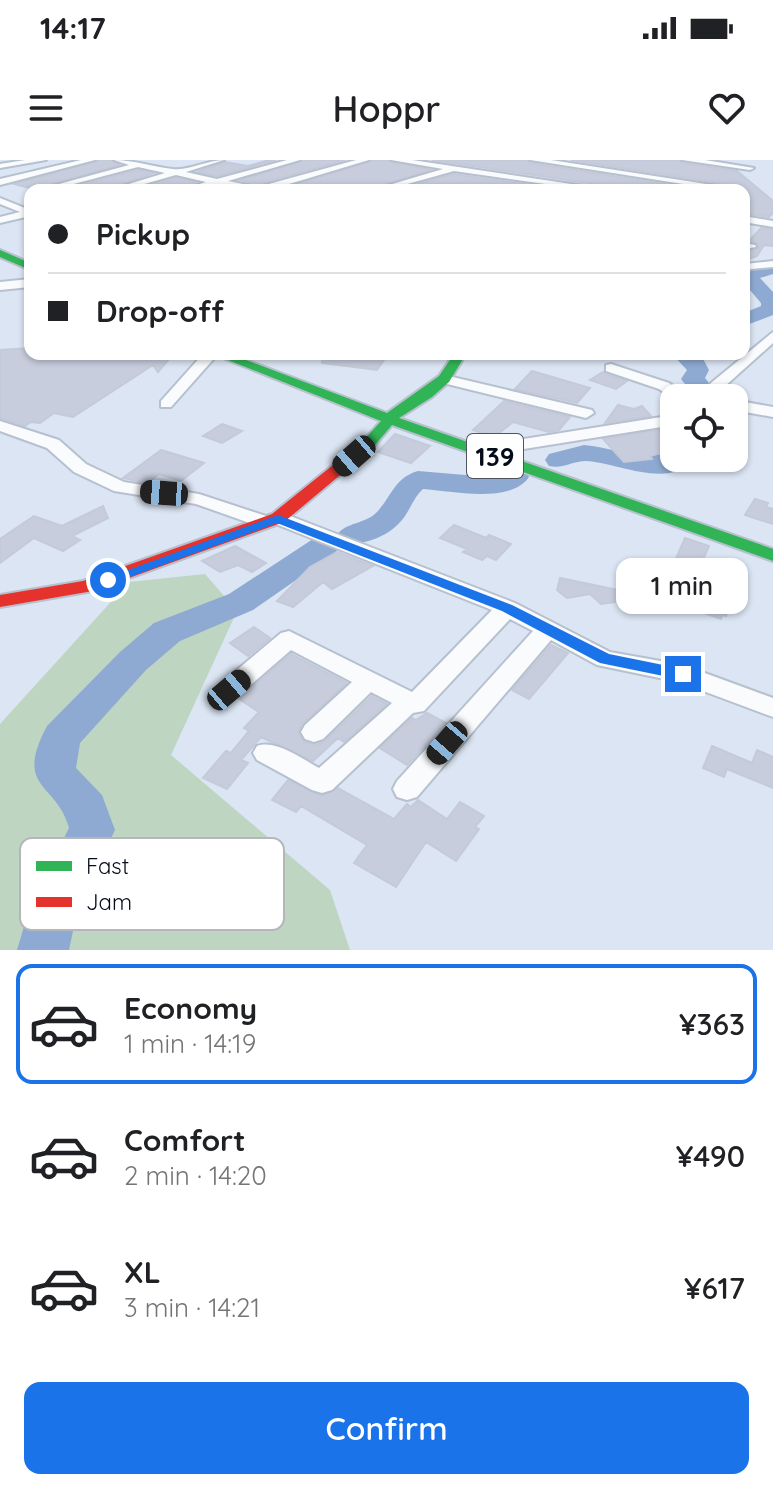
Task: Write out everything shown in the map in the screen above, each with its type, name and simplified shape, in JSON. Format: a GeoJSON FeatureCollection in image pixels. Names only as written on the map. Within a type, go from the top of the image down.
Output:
{"type":"FeatureCollection","features":[{"type":"Feature","properties":{"kind":"main road"},"geometry":{"type":"LineString","coordinates":[[0,250],[24,259]]}},
{"type":"Feature","properties":{"kind":"main road"},"geometry":{"type":"LineString","coordinates":[[0,250],[24,264]]}},
{"type":"Feature","properties":{"kind":"main road","name":"139"},"geometry":{"type":"LineString","coordinates":[[236,360],[773,555]]}},
{"type":"Feature","properties":{"kind":"main road","name":"139"},"geometry":{"type":"LineString","coordinates":[[254,360],[392,415],[498,448],[773,545]]}},
{"type":"Feature","properties":{"kind":"main road"},"geometry":{"type":"LineString","coordinates":[[0,601],[86,587],[271,520],[367,445],[392,415],[427,394],[444,379],[456,360]]}},
{"type":"Feature","properties":{"kind":"street"},"geometry":{"type":"LineString","coordinates":[[0,166],[42,160]]}},
{"type":"Feature","properties":{"kind":"street"},"geometry":{"type":"LineString","coordinates":[[0,182],[91,160]]}},
{"type":"Feature","properties":{"kind":"street"},"geometry":{"type":"LineString","coordinates":[[118,160],[231,184]]}},
{"type":"Feature","properties":{"kind":"street"},"geometry":{"type":"LineString","coordinates":[[65,184],[157,160]]}},
{"type":"Feature","properties":{"kind":"street"},"geometry":{"type":"LineString","coordinates":[[134,184],[220,160]]}},
{"type":"Feature","properties":{"kind":"street"},"geometry":{"type":"LineString","coordinates":[[206,184],[296,160]]}},
{"type":"Feature","properties":{"kind":"street"},"geometry":{"type":"LineString","coordinates":[[281,184],[365,160]]}},
{"type":"Feature","properties":{"kind":"street"},"geometry":{"type":"LineString","coordinates":[[395,160],[565,184]]}},
{"type":"Feature","properties":{"kind":"street"},"geometry":{"type":"LineString","coordinates":[[503,176],[535,160],[690,184]]}},
{"type":"Feature","properties":{"kind":"street"},"geometry":{"type":"LineString","coordinates":[[550,182],[587,160]]}},
{"type":"Feature","properties":{"kind":"street"},"geometry":{"type":"LineString","coordinates":[[658,184],[689,160],[752,164]]}},
{"type":"Feature","properties":{"kind":"street"},"geometry":{"type":"LineString","coordinates":[[717,184],[752,164]]}},
{"type":"Feature","properties":{"kind":"street"},"geometry":{"type":"LineString","coordinates":[[601,184],[630,165]]}},
{"type":"Feature","properties":{"kind":"street"},"geometry":{"type":"LineString","coordinates":[[398,184],[454,169]]}},
{"type":"Feature","properties":{"kind":"street"},"geometry":{"type":"LineString","coordinates":[[256,171],[294,180]]}},
{"type":"Feature","properties":{"kind":"street"},"geometry":{"type":"LineString","coordinates":[[239,175],[274,184]]}},
{"type":"Feature","properties":{"kind":"street"},"geometry":{"type":"LineString","coordinates":[[535,184],[539,181]]}},
{"type":"Feature","properties":{"kind":"street"},"geometry":{"type":"LineString","coordinates":[[0,201],[15,197]]}},
{"type":"Feature","properties":{"kind":"street"},"geometry":{"type":"LineString","coordinates":[[0,201],[24,211]]}},
{"type":"Feature","properties":{"kind":"street"},"geometry":{"type":"LineString","coordinates":[[0,220],[24,214]]}},
{"type":"Feature","properties":{"kind":"street"},"geometry":{"type":"LineString","coordinates":[[750,220],[773,224]]}},
{"type":"Feature","properties":{"kind":"street"},"geometry":{"type":"LineString","coordinates":[[750,266],[773,264]]}},
{"type":"Feature","properties":{"kind":"street"},"geometry":{"type":"LineString","coordinates":[[0,286],[24,284]]}},
{"type":"Feature","properties":{"kind":"street"},"geometry":{"type":"LineString","coordinates":[[750,356],[773,336]]}},
{"type":"Feature","properties":{"kind":"street"},"geometry":{"type":"LineString","coordinates":[[166,404],[206,360]]}},
{"type":"Feature","properties":{"kind":"street"},"geometry":{"type":"LineString","coordinates":[[718,384],[746,360]]}},
{"type":"Feature","properties":{"kind":"street"},"geometry":{"type":"LineString","coordinates":[[611,368],[660,385]]}},
{"type":"Feature","properties":{"kind":"street"},"geometry":{"type":"LineString","coordinates":[[444,379],[586,413]]}},
{"type":"Feature","properties":{"kind":"street"},"geometry":{"type":"LineString","coordinates":[[748,408],[773,412]]}},
{"type":"Feature","properties":{"kind":"street"},"geometry":{"type":"LineString","coordinates":[[498,448],[660,422]]}},
{"type":"Feature","properties":{"kind":"street"},"geometry":{"type":"LineString","coordinates":[[0,426],[53,444],[80,468],[120,487],[199,499],[271,520],[507,608],[605,659],[683,674],[773,708]]}},
{"type":"Feature","properties":{"kind":"street"},"geometry":{"type":"LineString","coordinates":[[229,690],[289,639],[415,704],[507,608]]}},
{"type":"Feature","properties":{"kind":"street"},"geometry":{"type":"LineString","coordinates":[[407,789],[548,629]]}},
{"type":"Feature","properties":{"kind":"street"},"geometry":{"type":"LineString","coordinates":[[314,732],[369,680]]}},
{"type":"Feature","properties":{"kind":"street"},"geometry":{"type":"LineString","coordinates":[[266,753],[322,782],[410,701]]}},
{"type":"Feature","properties":{"kind":"green space"},"geometry":{"type":"Polygon","coordinates":[[[205,574],[237,611],[171,755],[269,838],[20,838],[20,930],[284,930],[284,851],[330,890],[350,950],[0,950],[0,724],[129,582],[205,574]]]}},
{"type":"Feature","properties":{"kind":"building"},"geometry":{"type":"Polygon","coordinates":[[[98,160],[111,160],[119,165],[52,184],[24,184],[24,186],[14,184],[98,160]]]}},
{"type":"Feature","properties":{"kind":"building"},"geometry":{"type":"Polygon","coordinates":[[[276,160],[217,176],[197,172],[225,162],[248,166],[276,160]]]}},
{"type":"Feature","properties":{"kind":"building"},"geometry":{"type":"Polygon","coordinates":[[[303,160],[345,160],[258,184],[241,180],[303,160]]]}},
{"type":"Feature","properties":{"kind":"building"},"geometry":{"type":"Polygon","coordinates":[[[372,160],[388,160],[430,170],[387,184],[298,184],[372,160]]]}},
{"type":"Feature","properties":{"kind":"building"},"geometry":{"type":"Polygon","coordinates":[[[432,160],[527,160],[530,163],[664,184],[594,184],[432,160]]]}},
{"type":"Feature","properties":{"kind":"building"},"geometry":{"type":"Polygon","coordinates":[[[571,160],[679,160],[737,171],[773,201],[773,213],[769,217],[750,214],[750,184],[719,183],[571,160]]]}},
{"type":"Feature","properties":{"kind":"building"},"geometry":{"type":"Polygon","coordinates":[[[138,170],[153,173],[123,184],[86,184],[138,170]]]}},
{"type":"Feature","properties":{"kind":"building"},"geometry":{"type":"Polygon","coordinates":[[[454,174],[525,184],[418,184],[454,174]]]}},
{"type":"Feature","properties":{"kind":"building"},"geometry":{"type":"Polygon","coordinates":[[[176,178],[195,182],[191,184],[155,184],[176,178]]]}},
{"type":"Feature","properties":{"kind":"building"},"geometry":{"type":"Polygon","coordinates":[[[761,228],[773,230],[773,246],[764,245],[757,256],[750,259],[750,250],[759,248],[750,240],[761,228]]]}},
{"type":"Feature","properties":{"kind":"building"},"geometry":{"type":"Polygon","coordinates":[[[24,348],[24,360],[168,360],[158,372],[153,365],[73,417],[54,413],[40,423],[31,422],[25,426],[0,418],[0,350],[24,348]]]}},
{"type":"Feature","properties":{"kind":"building"},"geometry":{"type":"Polygon","coordinates":[[[322,360],[384,360],[377,370],[322,363],[322,360]]]}},
{"type":"Feature","properties":{"kind":"building"},"geometry":{"type":"Polygon","coordinates":[[[532,371],[590,388],[577,403],[515,389],[532,371]]]}},
{"type":"Feature","properties":{"kind":"building"},"geometry":{"type":"Polygon","coordinates":[[[603,372],[627,381],[616,389],[590,380],[603,372]]]}},
{"type":"Feature","properties":{"kind":"building"},"geometry":{"type":"Polygon","coordinates":[[[504,401],[570,417],[559,430],[549,432],[513,422],[494,437],[473,430],[504,401]]]}},
{"type":"Feature","properties":{"kind":"building"},"geometry":{"type":"Polygon","coordinates":[[[618,405],[634,409],[642,406],[651,416],[605,423],[618,405]]]}},
{"type":"Feature","properties":{"kind":"building"},"geometry":{"type":"Polygon","coordinates":[[[222,424],[242,431],[222,443],[203,436],[222,424]]]}},
{"type":"Feature","properties":{"kind":"building"},"geometry":{"type":"Polygon","coordinates":[[[660,430],[660,453],[650,456],[652,459],[624,462],[603,439],[660,430]]]}},
{"type":"Feature","properties":{"kind":"building"},"geometry":{"type":"Polygon","coordinates":[[[395,434],[430,446],[411,463],[378,452],[395,434]]]}},
{"type":"Feature","properties":{"kind":"building"},"geometry":{"type":"Polygon","coordinates":[[[161,450],[204,463],[181,481],[159,474],[147,483],[123,478],[161,450]]]}},
{"type":"Feature","properties":{"kind":"building"},"geometry":{"type":"Polygon","coordinates":[[[755,499],[768,503],[766,507],[773,509],[773,524],[745,515],[755,499]]]}},
{"type":"Feature","properties":{"kind":"building"},"geometry":{"type":"Polygon","coordinates":[[[103,506],[108,518],[72,536],[80,540],[63,551],[34,538],[0,563],[0,539],[34,516],[62,526],[103,506]]]}},
{"type":"Feature","properties":{"kind":"building"},"geometry":{"type":"Polygon","coordinates":[[[454,525],[511,544],[496,560],[487,556],[482,560],[463,552],[467,549],[440,538],[454,525]]]}},
{"type":"Feature","properties":{"kind":"building"},"geometry":{"type":"Polygon","coordinates":[[[685,538],[709,546],[692,585],[731,598],[726,616],[722,615],[721,619],[659,597],[685,538]]]}},
{"type":"Feature","properties":{"kind":"building"},"geometry":{"type":"Polygon","coordinates":[[[235,546],[266,563],[252,572],[238,565],[220,572],[202,561],[235,546]]]}},
{"type":"Feature","properties":{"kind":"building"},"geometry":{"type":"Polygon","coordinates":[[[337,552],[373,566],[332,589],[323,582],[293,607],[277,601],[310,567],[337,552]]]}},
{"type":"Feature","properties":{"kind":"building"},"geometry":{"type":"Polygon","coordinates":[[[560,578],[618,590],[615,602],[601,604],[590,594],[567,598],[557,590],[560,578]]]}},
{"type":"Feature","properties":{"kind":"building"},"geometry":{"type":"Polygon","coordinates":[[[254,627],[270,638],[248,656],[230,643],[254,627]]]}},
{"type":"Feature","properties":{"kind":"building"},"geometry":{"type":"Polygon","coordinates":[[[551,645],[568,653],[529,699],[512,690],[551,645]]]}},
{"type":"Feature","properties":{"kind":"building"},"geometry":{"type":"Polygon","coordinates":[[[291,654],[347,683],[302,724],[298,733],[304,742],[315,745],[325,741],[372,696],[387,704],[344,742],[338,738],[313,761],[261,737],[241,760],[248,763],[227,789],[203,778],[226,751],[231,753],[249,731],[244,728],[259,712],[239,699],[291,654]]]}},
{"type":"Feature","properties":{"kind":"building"},"geometry":{"type":"Polygon","coordinates":[[[427,713],[446,723],[407,765],[380,748],[412,718],[416,720],[427,713]]]}},
{"type":"Feature","properties":{"kind":"building"},"geometry":{"type":"Polygon","coordinates":[[[712,746],[752,763],[757,750],[773,757],[773,788],[727,769],[724,777],[703,768],[712,746]]]}},
{"type":"Feature","properties":{"kind":"building"},"geometry":{"type":"Polygon","coordinates":[[[288,780],[321,796],[338,788],[394,819],[407,804],[411,807],[418,800],[447,819],[460,802],[484,816],[475,827],[479,829],[456,861],[426,842],[396,887],[354,863],[367,845],[301,806],[296,812],[272,800],[288,780]]]}},
{"type":"Feature","properties":{"kind":"waterway"},"geometry":{"type":"LineString","coordinates":[[750,278],[751,274],[773,269]]}},
{"type":"Feature","properties":{"kind":"waterway"},"geometry":{"type":"LineString","coordinates":[[750,278],[771,302],[771,309],[750,318]]}},
{"type":"Feature","properties":{"kind":"waterway"},"geometry":{"type":"LineString","coordinates":[[693,360],[698,370],[693,379],[697,384]]}},
{"type":"Feature","properties":{"kind":"waterway"},"geometry":{"type":"LineString","coordinates":[[559,460],[584,453],[645,465],[660,464]]}},
{"type":"Feature","properties":{"kind":"waterway"},"geometry":{"type":"LineString","coordinates":[[353,535],[373,529],[385,521],[404,492],[418,480],[492,486],[515,477]]}},
{"type":"Feature","properties":{"kind":"waterway"},"geometry":{"type":"LineString","coordinates":[[88,838],[92,830],[86,808],[54,773],[61,737],[133,661],[167,632],[241,602],[324,546]]}},
{"type":"Feature","properties":{"kind":"waterway"},"geometry":{"type":"LineString","coordinates":[[43,950],[46,930]]}},
{"type":"Feature","properties":{"kind":"traffic: fast"},"geometry":{"type":"LineString","coordinates":[[0,253],[24,264]]}},
{"type":"Feature","properties":{"kind":"traffic: fast"},"geometry":{"type":"LineString","coordinates":[[235,360],[389,419],[773,555]]}},
{"type":"Feature","properties":{"kind":"traffic: fast"},"geometry":{"type":"LineString","coordinates":[[339,468],[367,445],[396,412],[427,394],[444,379],[456,360]]}},
{"type":"Feature","properties":{"kind":"traffic: jam"},"geometry":{"type":"LineString","coordinates":[[0,601],[86,587],[278,518],[339,468]]}},
{"type":"Feature","properties":{"kind":"route"},"geometry":{"type":"LineString","coordinates":[[108,580],[278,518],[507,608],[605,659],[683,674]]}}]}
